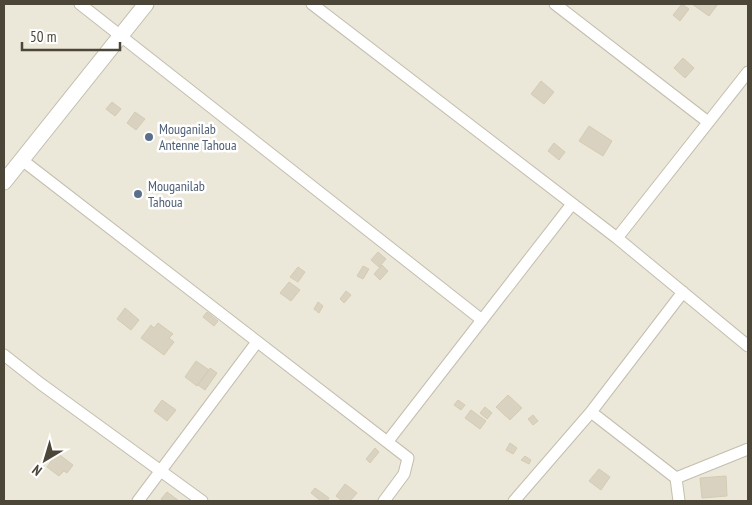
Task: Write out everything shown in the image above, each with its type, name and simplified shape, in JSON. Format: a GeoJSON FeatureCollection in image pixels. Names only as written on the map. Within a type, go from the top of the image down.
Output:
{"type":"FeatureCollection","features":[{"type":"Feature","properties":{"kind":"street"},"geometry":{"type":"LineString","coordinates":[[80,4],[482,320]]}},
{"type":"Feature","properties":{"kind":"street"},"geometry":{"type":"LineString","coordinates":[[4,182],[146,4]]}},
{"type":"Feature","properties":{"kind":"street"},"geometry":{"type":"LineString","coordinates":[[312,4],[617,238],[748,346]]}},
{"type":"Feature","properties":{"kind":"street"},"geometry":{"type":"LineString","coordinates":[[556,4],[708,122]]}},
{"type":"Feature","properties":{"kind":"street"},"geometry":{"type":"LineString","coordinates":[[617,238],[748,72]]}},
{"type":"Feature","properties":{"kind":"street"},"geometry":{"type":"LineString","coordinates":[[22,160],[408,458],[404,474],[384,501]]}},
{"type":"Feature","properties":{"kind":"street"},"geometry":{"type":"LineString","coordinates":[[388,441],[572,204]]}},
{"type":"Feature","properties":{"kind":"street"},"geometry":{"type":"LineString","coordinates":[[514,501],[590,412],[683,292]]}},
{"type":"Feature","properties":{"kind":"street"},"geometry":{"type":"LineString","coordinates":[[138,501],[257,342]]}},
{"type":"Feature","properties":{"kind":"street"},"geometry":{"type":"LineString","coordinates":[[4,355],[202,501]]}},
{"type":"Feature","properties":{"kind":"street"},"geometry":{"type":"LineString","coordinates":[[590,412],[676,478],[679,501]]}},
{"type":"Feature","properties":{"kind":"street"},"geometry":{"type":"LineString","coordinates":[[676,478],[748,449]]}},
{"type":"Feature","properties":{"kind":"shaded area"},"geometry":{"type":"Polygon","coordinates":[[[4,4],[748,4],[748,501],[4,501],[4,4]]]}},
{"type":"Feature","properties":{"kind":"building"},"geometry":{"type":"Polygon","coordinates":[[[682,4],[689,9],[680,21],[673,15],[682,4]]]}},
{"type":"Feature","properties":{"kind":"building"},"geometry":{"type":"Polygon","coordinates":[[[692,4],[718,4],[709,16],[692,4]]]}},
{"type":"Feature","properties":{"kind":"building"},"geometry":{"type":"Polygon","coordinates":[[[683,58],[694,68],[685,78],[674,68],[683,58]]]}},
{"type":"Feature","properties":{"kind":"building"},"geometry":{"type":"Polygon","coordinates":[[[541,81],[554,92],[544,104],[531,94],[541,81]]]}},
{"type":"Feature","properties":{"kind":"building"},"geometry":{"type":"Polygon","coordinates":[[[112,102],[121,109],[115,116],[106,109],[112,102]]]}},
{"type":"Feature","properties":{"kind":"building"},"geometry":{"type":"Polygon","coordinates":[[[135,112],[145,119],[136,130],[127,123],[135,112]]]}},
{"type":"Feature","properties":{"kind":"building"},"geometry":{"type":"Polygon","coordinates":[[[589,126],[612,141],[603,156],[579,141],[589,126]]]}},
{"type":"Feature","properties":{"kind":"building"},"geometry":{"type":"Polygon","coordinates":[[[554,143],[565,152],[559,160],[548,151],[554,143]]]}},
{"type":"Feature","properties":{"kind":"building"},"geometry":{"type":"Polygon","coordinates":[[[378,252],[386,259],[379,267],[371,260],[378,252]]]}},
{"type":"Feature","properties":{"kind":"building"},"geometry":{"type":"Polygon","coordinates":[[[382,265],[388,271],[380,280],[374,274],[382,265]]]}},
{"type":"Feature","properties":{"kind":"building"},"geometry":{"type":"Polygon","coordinates":[[[363,266],[369,269],[363,279],[357,276],[363,266]]]}},
{"type":"Feature","properties":{"kind":"building"},"geometry":{"type":"Polygon","coordinates":[[[298,267],[305,272],[298,282],[290,277],[298,267]]]}},
{"type":"Feature","properties":{"kind":"building"},"geometry":{"type":"Polygon","coordinates":[[[289,282],[300,290],[291,301],[280,293],[289,282]]]}},
{"type":"Feature","properties":{"kind":"building"},"geometry":{"type":"Polygon","coordinates":[[[346,291],[351,295],[344,303],[340,299],[346,291]]]}},
{"type":"Feature","properties":{"kind":"building"},"geometry":{"type":"Polygon","coordinates":[[[318,302],[323,306],[319,313],[314,309],[318,302]]]}},
{"type":"Feature","properties":{"kind":"building"},"geometry":{"type":"Polygon","coordinates":[[[125,308],[139,320],[131,330],[117,319],[125,308]]]}},
{"type":"Feature","properties":{"kind":"building"},"geometry":{"type":"Polygon","coordinates":[[[207,312],[218,321],[214,326],[203,317],[207,312]]]}},
{"type":"Feature","properties":{"kind":"building"},"geometry":{"type":"Polygon","coordinates":[[[158,323],[173,334],[169,338],[174,342],[164,355],[141,338],[151,325],[154,328],[158,323]]]}},
{"type":"Feature","properties":{"kind":"building"},"geometry":{"type":"Polygon","coordinates":[[[196,361],[209,370],[197,386],[185,377],[196,361]]]}},
{"type":"Feature","properties":{"kind":"building"},"geometry":{"type":"Polygon","coordinates":[[[210,368],[217,373],[205,390],[198,385],[210,368]]]}},
{"type":"Feature","properties":{"kind":"building"},"geometry":{"type":"Polygon","coordinates":[[[508,395],[522,408],[510,420],[496,407],[508,395]]]}},
{"type":"Feature","properties":{"kind":"building"},"geometry":{"type":"Polygon","coordinates":[[[162,400],[176,410],[167,421],[154,411],[162,400]]]}},
{"type":"Feature","properties":{"kind":"building"},"geometry":{"type":"Polygon","coordinates":[[[458,400],[465,405],[461,410],[454,405],[458,400]]]}},
{"type":"Feature","properties":{"kind":"building"},"geometry":{"type":"Polygon","coordinates":[[[485,407],[492,413],[487,419],[480,413],[485,407]]]}},
{"type":"Feature","properties":{"kind":"building"},"geometry":{"type":"Polygon","coordinates":[[[471,410],[486,421],[480,429],[465,418],[471,410]]]}},
{"type":"Feature","properties":{"kind":"building"},"geometry":{"type":"Polygon","coordinates":[[[533,415],[538,421],[533,425],[528,419],[533,415]]]}},
{"type":"Feature","properties":{"kind":"building"},"geometry":{"type":"Polygon","coordinates":[[[510,443],[517,448],[513,454],[506,450],[510,443]]]}},
{"type":"Feature","properties":{"kind":"building"},"geometry":{"type":"Polygon","coordinates":[[[375,448],[379,452],[370,463],[366,459],[375,448]]]}},
{"type":"Feature","properties":{"kind":"building"},"geometry":{"type":"Polygon","coordinates":[[[57,453],[73,465],[67,473],[64,471],[59,476],[47,467],[57,453]]]}},
{"type":"Feature","properties":{"kind":"building"},"geometry":{"type":"Polygon","coordinates":[[[525,456],[531,460],[529,464],[521,460],[525,456]]]}},
{"type":"Feature","properties":{"kind":"building"},"geometry":{"type":"Polygon","coordinates":[[[599,469],[610,477],[601,490],[589,481],[599,469]]]}},
{"type":"Feature","properties":{"kind":"building"},"geometry":{"type":"Polygon","coordinates":[[[726,476],[727,496],[702,498],[700,478],[726,476]]]}},
{"type":"Feature","properties":{"kind":"building"},"geometry":{"type":"Polygon","coordinates":[[[345,484],[357,493],[350,501],[342,501],[336,496],[345,484]]]}},
{"type":"Feature","properties":{"kind":"building"},"geometry":{"type":"Polygon","coordinates":[[[315,488],[329,498],[327,501],[321,501],[311,493],[315,488]]]}},
{"type":"Feature","properties":{"kind":"building"},"geometry":{"type":"Polygon","coordinates":[[[167,492],[179,501],[164,501],[161,499],[167,492]]]}},
{"type":"Feature","properties":{"kind":"place","name":"Mouganilab Antenne Tahoua"},"geometry":{"type":"Point","coordinates":[149,137]}},
{"type":"Feature","properties":{"kind":"place","name":"Mouganilab Tahoua"},"geometry":{"type":"Point","coordinates":[138,194]}}]}
